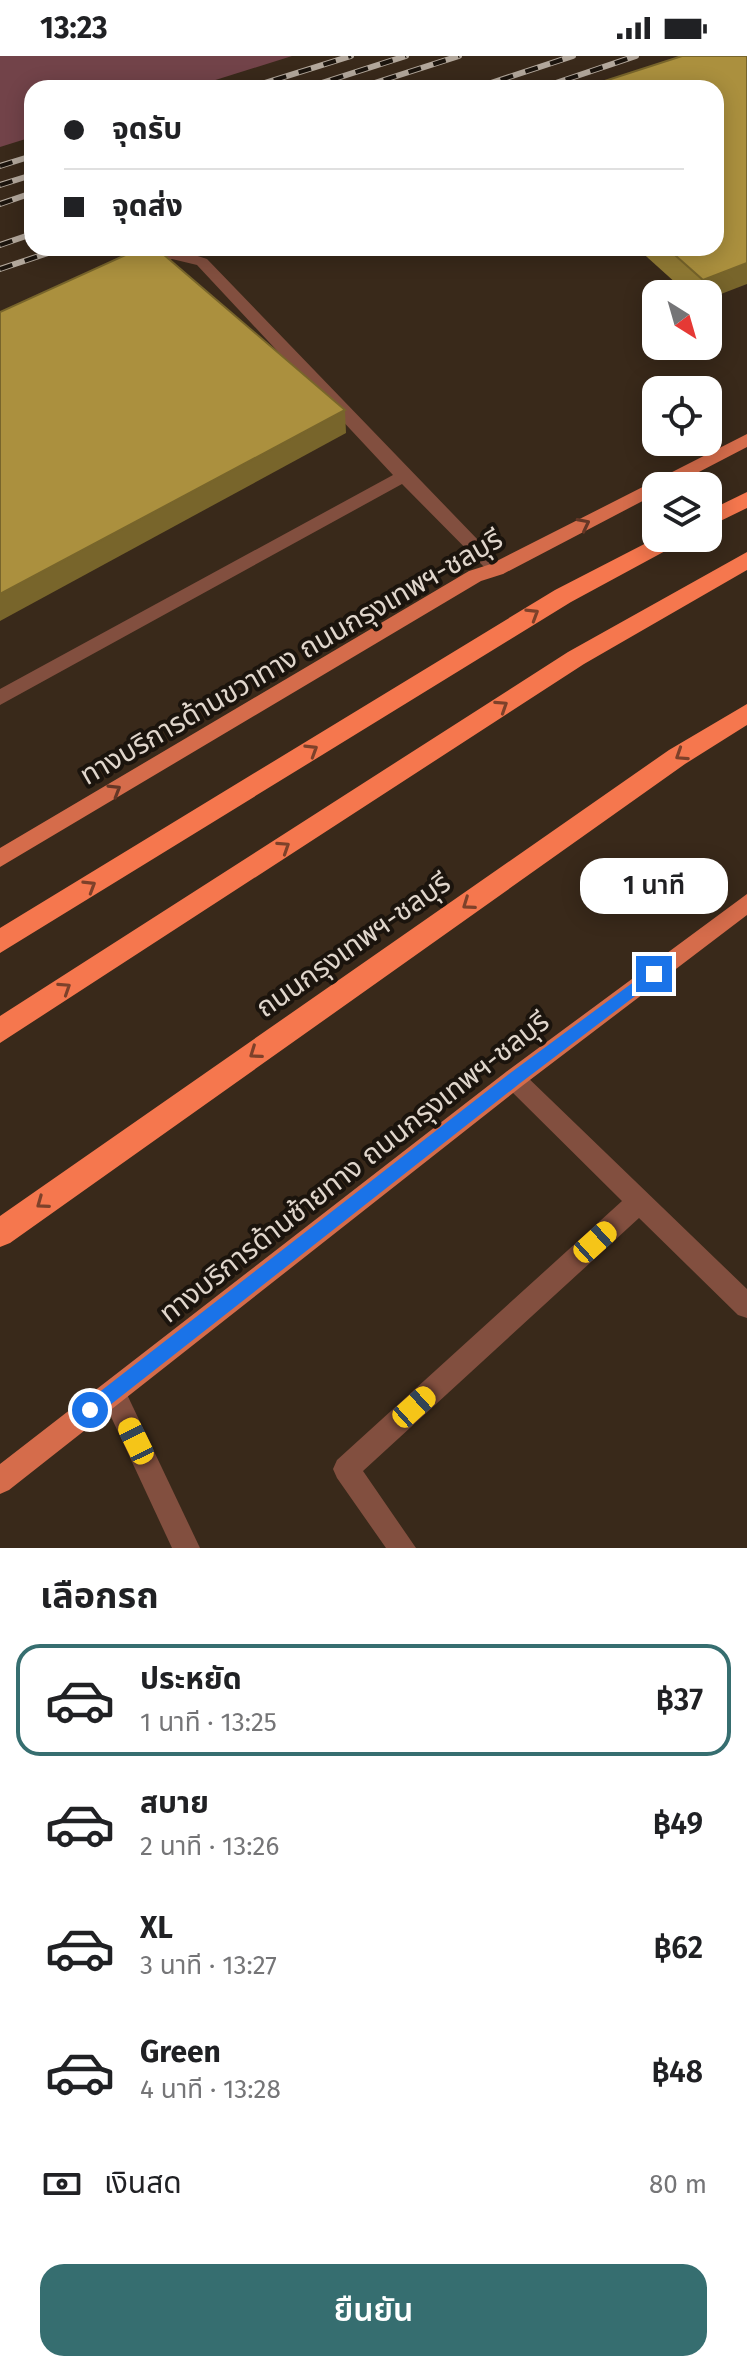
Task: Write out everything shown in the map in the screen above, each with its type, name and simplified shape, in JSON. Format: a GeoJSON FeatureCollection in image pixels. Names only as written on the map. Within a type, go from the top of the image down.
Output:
{"type":"FeatureCollection","features":[{"type":"Feature","properties":{"kind":"highway"},"geometry":{"type":"LineString","coordinates":[[722,512],[747,499]]}},
{"type":"Feature","properties":{"kind":"highway"},"geometry":{"type":"LineString","coordinates":[[0,942],[563,596],[646,552]]}},
{"type":"Feature","properties":{"kind":"highway"},"geometry":{"type":"LineString","coordinates":[[0,1031],[576,658],[747,560]]}},
{"type":"Feature","properties":{"kind":"highway","name":"ถนนกรุงเทพฯ-ชลบุรี"},"geometry":{"type":"LineString","coordinates":[[0,1233],[664,766],[747,713]]}},
{"type":"Feature","properties":{"kind":"main road","name":"ทางบริการด้านขวาทาง ถนนกรุงเทพฯ-ชลบุรี"},"geometry":{"type":"LineString","coordinates":[[684,472],[747,440]]}},
{"type":"Feature","properties":{"kind":"main road","name":"ทางบริการด้านขวาทาง ถนนกรุงเทพฯ-ชลบุรี"},"geometry":{"type":"LineString","coordinates":[[2,854],[462,584],[642,494]]}},
{"type":"Feature","properties":{"kind":"main road","name":"ทางบริการด้านซ้ายทาง ถนนกรุงเทพฯ-ชลบุรี"},"geometry":{"type":"LineString","coordinates":[[0,1481],[514,1079],[747,903]]}},
{"type":"Feature","properties":{"kind":"lane"},"geometry":{"type":"LineString","coordinates":[[127,270],[162,256]]}},
{"type":"Feature","properties":{"kind":"lane"},"geometry":{"type":"LineString","coordinates":[[193,256],[202,262],[404,476],[497,569]]}},
{"type":"Feature","properties":{"kind":"lane"},"geometry":{"type":"LineString","coordinates":[[0,698],[404,476]]}},
{"type":"Feature","properties":{"kind":"lane"},"geometry":{"type":"LineString","coordinates":[[514,1079],[747,1306]]}},
{"type":"Feature","properties":{"kind":"lane"},"geometry":{"type":"LineString","coordinates":[[402,1548],[346,1469],[640,1201]]}},
{"type":"Feature","properties":{"kind":"lane"},"geometry":{"type":"LineString","coordinates":[[113,1393],[186,1548]]}},
{"type":"Feature","properties":{"kind":"shaded area"},"geometry":{"type":"Polygon","coordinates":[[[0,56],[292,56],[216,80],[24,80],[24,140],[0,147],[0,56]]]}},
{"type":"Feature","properties":{"kind":"building"},"geometry":{"type":"Polygon","coordinates":[[[682,56],[747,56],[747,263],[703,280],[676,256],[724,256],[724,80],[608,80],[682,56]]]}},
{"type":"Feature","properties":{"kind":"building"},"geometry":{"type":"Polygon","coordinates":[[[123,256],[165,256],[345,410],[0,594],[0,312],[123,256]]]}},
{"type":"Feature","properties":{"kind":"railway"},"geometry":{"type":"LineString","coordinates":[[274,80],[351,56]]}},
{"type":"Feature","properties":{"kind":"railway"},"geometry":{"type":"LineString","coordinates":[[331,80],[406,56]]}},
{"type":"Feature","properties":{"kind":"railway"},"geometry":{"type":"LineString","coordinates":[[384,80],[459,56]]}},
{"type":"Feature","properties":{"kind":"railway"},"geometry":{"type":"LineString","coordinates":[[500,80],[573,56]]}},
{"type":"Feature","properties":{"kind":"railway"},"geometry":{"type":"LineString","coordinates":[[565,80],[636,56]]}},
{"type":"Feature","properties":{"kind":"railway"},"geometry":{"type":"LineString","coordinates":[[0,166],[24,158]]}},
{"type":"Feature","properties":{"kind":"railway"},"geometry":{"type":"LineString","coordinates":[[0,185],[24,178]]}},
{"type":"Feature","properties":{"kind":"railway"},"geometry":{"type":"LineString","coordinates":[[0,204],[24,196]]}},
{"type":"Feature","properties":{"kind":"railway"},"geometry":{"type":"LineString","coordinates":[[0,245],[24,237]]}},
{"type":"Feature","properties":{"kind":"railway"},"geometry":{"type":"LineString","coordinates":[[0,269],[39,256]]}},
{"type":"Feature","properties":{"kind":"route"},"geometry":{"type":"LineString","coordinates":[[90,1410],[514,1079],[654,974]]}}]}
